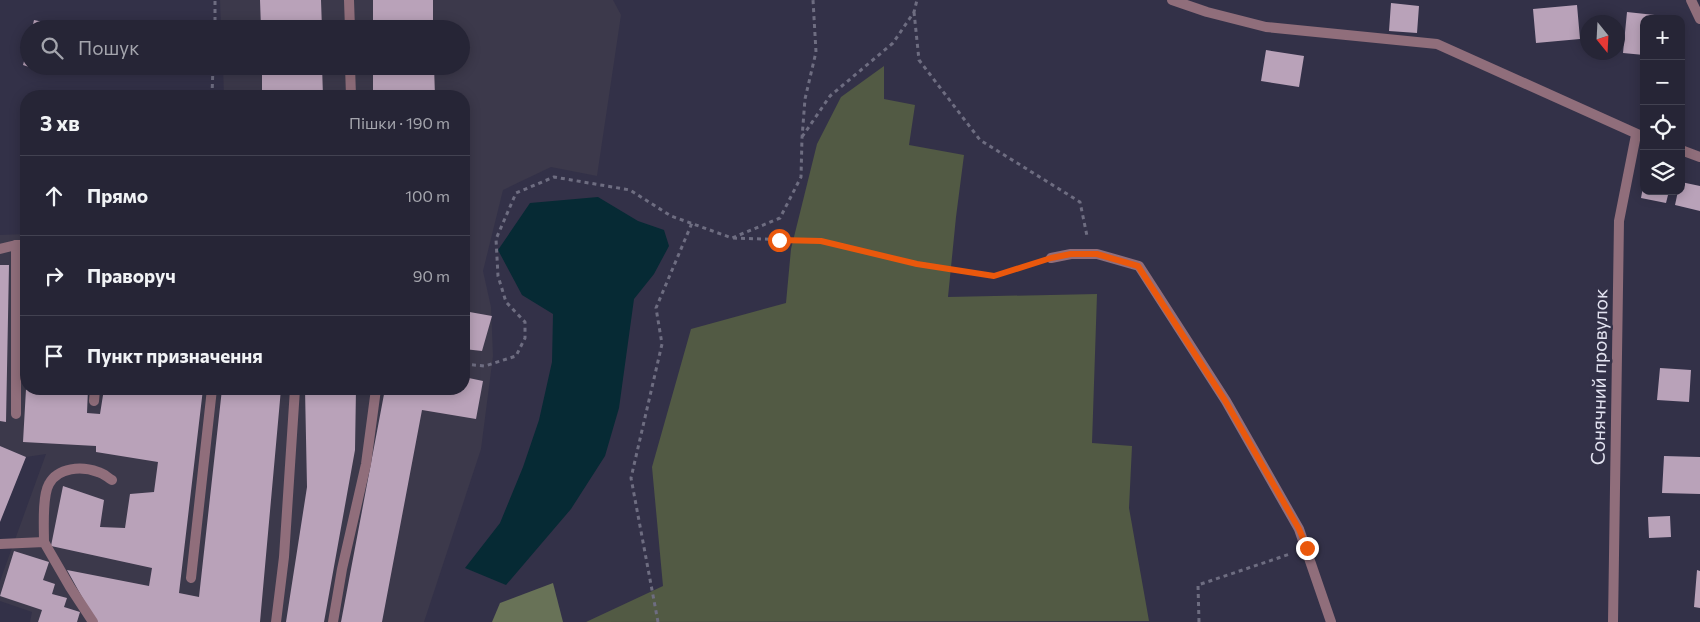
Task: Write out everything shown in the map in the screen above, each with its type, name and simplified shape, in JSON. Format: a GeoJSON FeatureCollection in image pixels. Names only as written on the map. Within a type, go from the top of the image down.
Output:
{"type":"FeatureCollection","features":[{"type":"Feature","properties":{"kind":"street"},"geometry":{"type":"LineString","coordinates":[[349,0],[350,20]]}},
{"type":"Feature","properties":{"kind":"street"},"geometry":{"type":"LineString","coordinates":[[1172,0],[1207,12],[1266,27],[1437,44],[1640,136]]}},
{"type":"Feature","properties":{"kind":"street"},"geometry":{"type":"LineString","coordinates":[[1691,0],[1700,19]]}},
{"type":"Feature","properties":{"kind":"street"},"geometry":{"type":"LineString","coordinates":[[350,75],[350,90]]}},
{"type":"Feature","properties":{"kind":"street","name":"Сонячний провулок"},"geometry":{"type":"LineString","coordinates":[[1613,622],[1619,221],[1640,136]]}},
{"type":"Feature","properties":{"kind":"street"},"geometry":{"type":"LineString","coordinates":[[1685,151],[1700,157]]}},
{"type":"Feature","properties":{"kind":"street"},"geometry":{"type":"LineString","coordinates":[[0,249],[20,245]]}},
{"type":"Feature","properties":{"kind":"street"},"geometry":{"type":"LineString","coordinates":[[1051,258],[1071,254],[1097,254],[1138,266],[1226,402],[1299,529],[1331,622]]}},
{"type":"Feature","properties":{"kind":"street"},"geometry":{"type":"LineString","coordinates":[[16,414],[20,279]]}},
{"type":"Feature","properties":{"kind":"street"},"geometry":{"type":"LineString","coordinates":[[94,395],[94,401]]}},
{"type":"Feature","properties":{"kind":"street"},"geometry":{"type":"LineString","coordinates":[[191,578],[211,395]]}},
{"type":"Feature","properties":{"kind":"street"},"geometry":{"type":"LineString","coordinates":[[276,622],[284,557],[295,395]]}},
{"type":"Feature","properties":{"kind":"street"},"geometry":{"type":"LineString","coordinates":[[333,622],[342,569],[366,464],[375,395]]}},
{"type":"Feature","properties":{"kind":"street"},"geometry":{"type":"LineString","coordinates":[[93,622],[44,542],[45,500],[49,484],[60,472],[76,468],[99,472],[112,480]]}},
{"type":"Feature","properties":{"kind":"street"},"geometry":{"type":"LineString","coordinates":[[0,544],[44,542]]}},
{"type":"Feature","properties":{"kind":"path"},"geometry":{"type":"LineString","coordinates":[[215,0],[215,20]]}},
{"type":"Feature","properties":{"kind":"path"},"geometry":{"type":"LineString","coordinates":[[732,238],[780,218],[801,177],[805,99],[816,52],[813,0]]}},
{"type":"Feature","properties":{"kind":"path"},"geometry":{"type":"LineString","coordinates":[[802,138],[830,96],[893,43],[914,12],[918,1]]}},
{"type":"Feature","properties":{"kind":"path"},"geometry":{"type":"LineString","coordinates":[[914,12],[919,60],[980,140],[1080,202],[1088,241],[1097,254]]}},
{"type":"Feature","properties":{"kind":"path"},"geometry":{"type":"LineString","coordinates":[[212,90],[213,75]]}},
{"type":"Feature","properties":{"kind":"path"},"geometry":{"type":"LineString","coordinates":[[470,365],[485,366],[516,356],[525,338],[526,322],[506,302],[498,276],[496,239],[516,193],[554,177],[630,190],[671,216],[732,238],[821,241],[917,264],[994,276],[1051,258]]}},
{"type":"Feature","properties":{"kind":"path"},"geometry":{"type":"LineString","coordinates":[[658,622],[631,478],[662,344],[656,308],[692,223]]}},
{"type":"Feature","properties":{"kind":"path"},"geometry":{"type":"LineString","coordinates":[[1199,622],[1198,584],[1307,548]]}},
{"type":"Feature","properties":{"kind":"shaded area"},"geometry":{"type":"Polygon","coordinates":[[[220,0],[613,0],[621,15],[597,176],[551,167],[503,190],[483,271],[491,307],[493,356],[481,449],[424,622],[30,622],[32,612],[0,601],[0,581],[46,454],[26,457],[0,446],[0,235],[20,234],[20,395],[470,395],[470,90],[224,90],[223,75],[470,75],[470,20],[221,20],[220,0]]]}},
{"type":"Feature","properties":{"kind":"green space"},"geometry":{"type":"Polygon","coordinates":[[[884,66],[884,99],[915,105],[909,145],[964,155],[948,297],[1097,294],[1092,443],[1132,446],[1129,508],[1149,621],[586,622],[663,586],[652,467],[691,329],[786,303],[791,249],[817,144],[841,97],[884,66]]]}},
{"type":"Feature","properties":{"kind":"green space"},"geometry":{"type":"Polygon","coordinates":[[[553,583],[563,622],[492,622],[500,603],[553,583]]]}},
{"type":"Feature","properties":{"kind":"water"},"geometry":{"type":"Polygon","coordinates":[[[598,197],[638,221],[664,230],[669,246],[654,274],[634,299],[619,408],[605,456],[571,509],[506,585],[465,568],[500,523],[523,467],[539,420],[552,362],[553,314],[522,295],[498,250],[530,203],[598,197]]]}},
{"type":"Feature","properties":{"kind":"building"},"geometry":{"type":"Polygon","coordinates":[[[260,0],[321,0],[322,20],[261,20],[260,0]]]}},
{"type":"Feature","properties":{"kind":"building"},"geometry":{"type":"Polygon","coordinates":[[[373,0],[433,0],[433,20],[373,20],[373,0]]]}},
{"type":"Feature","properties":{"kind":"building"},"geometry":{"type":"Polygon","coordinates":[[[1391,3],[1419,6],[1417,33],[1389,31],[1391,3]]]}},
{"type":"Feature","properties":{"kind":"building"},"geometry":{"type":"Polygon","coordinates":[[[1577,5],[1580,39],[1536,43],[1533,9],[1577,5]]]}},
{"type":"Feature","properties":{"kind":"building"},"geometry":{"type":"Polygon","coordinates":[[[1627,12],[1655,15],[1640,15],[1640,55],[1625,53],[1627,12]]]}},
{"type":"Feature","properties":{"kind":"building"},"geometry":{"type":"Polygon","coordinates":[[[1266,50],[1304,56],[1299,87],[1261,81],[1266,50]]]}},
{"type":"Feature","properties":{"kind":"building"},"geometry":{"type":"Polygon","coordinates":[[[262,75],[322,75],[323,90],[262,90],[262,75]]]}},
{"type":"Feature","properties":{"kind":"building"},"geometry":{"type":"Polygon","coordinates":[[[373,75],[434,75],[435,90],[373,90],[373,75]]]}},
{"type":"Feature","properties":{"kind":"building"},"geometry":{"type":"Polygon","coordinates":[[[1685,183],[1700,186],[1700,211],[1675,205],[1677,195],[1685,195],[1685,183]]]}},
{"type":"Feature","properties":{"kind":"building"},"geometry":{"type":"Polygon","coordinates":[[[1642,195],[1668,195],[1666,203],[1641,198],[1642,195]]]}},
{"type":"Feature","properties":{"kind":"building"},"geometry":{"type":"Polygon","coordinates":[[[0,265],[9,265],[6,422],[0,421],[0,265]]]}},
{"type":"Feature","properties":{"kind":"building"},"geometry":{"type":"Polygon","coordinates":[[[470,312],[492,316],[482,351],[470,350],[470,312]]]}},
{"type":"Feature","properties":{"kind":"building"},"geometry":{"type":"Polygon","coordinates":[[[1660,368],[1691,370],[1689,402],[1657,400],[1660,368]]]}},
{"type":"Feature","properties":{"kind":"building"},"geometry":{"type":"Polygon","coordinates":[[[470,378],[483,381],[476,419],[422,410],[382,622],[341,622],[384,395],[470,395],[470,378]]]}},
{"type":"Feature","properties":{"kind":"building"},"geometry":{"type":"Polygon","coordinates":[[[26,395],[88,395],[87,413],[100,414],[103,395],[202,395],[179,593],[199,597],[221,395],[280,395],[260,622],[96,622],[67,570],[149,586],[152,568],[51,546],[63,486],[104,500],[100,527],[125,528],[130,494],[154,492],[158,462],[96,452],[96,446],[23,442],[26,395]]]}},
{"type":"Feature","properties":{"kind":"building"},"geometry":{"type":"Polygon","coordinates":[[[305,395],[356,395],[355,450],[324,622],[286,622],[307,487],[305,395]]]}},
{"type":"Feature","properties":{"kind":"building"},"geometry":{"type":"Polygon","coordinates":[[[0,446],[26,457],[0,522],[0,446]]]}},
{"type":"Feature","properties":{"kind":"building"},"geometry":{"type":"Polygon","coordinates":[[[1664,456],[1700,457],[1700,494],[1662,493],[1664,456]]]}},
{"type":"Feature","properties":{"kind":"building"},"geometry":{"type":"Polygon","coordinates":[[[1670,516],[1671,537],[1649,538],[1648,517],[1670,516]]]}},
{"type":"Feature","properties":{"kind":"building"},"geometry":{"type":"Polygon","coordinates":[[[14,551],[49,562],[43,580],[55,584],[52,594],[67,598],[64,607],[80,612],[77,622],[38,622],[42,610],[0,596],[14,551]]]}},
{"type":"Feature","properties":{"kind":"building"},"geometry":{"type":"Polygon","coordinates":[[[1697,570],[1700,571],[1700,608],[1694,607],[1697,570]]]}},
{"type":"Feature","properties":{"kind":"route"},"geometry":{"type":"LineString","coordinates":[[779,240],[821,241],[917,264],[994,276],[1051,258],[1071,254],[1097,254],[1138,266],[1226,402],[1299,529],[1307,548]]}}]}
